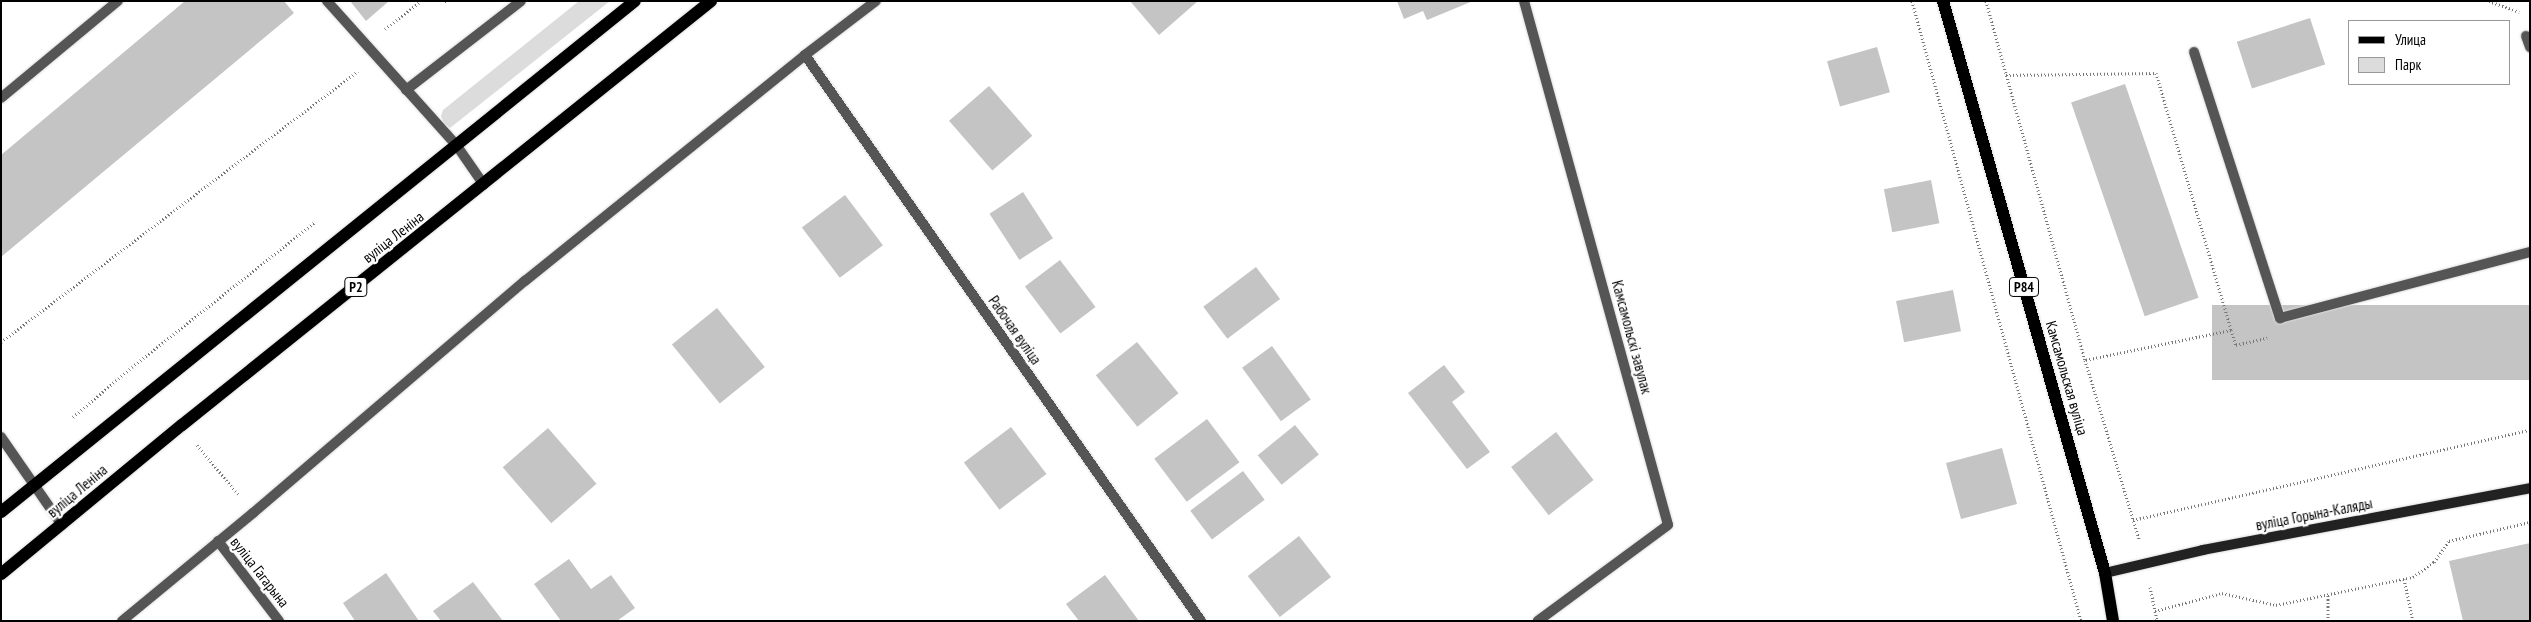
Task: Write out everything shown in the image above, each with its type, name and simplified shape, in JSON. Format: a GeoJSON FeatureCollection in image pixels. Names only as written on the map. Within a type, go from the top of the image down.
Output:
{"type":"FeatureCollection","features":[{"type":"Feature","properties":{"kind":"main road","name":"вуліца Леніна"},"geometry":{"type":"LineString","coordinates":[[1,512],[635,1]]}},
{"type":"Feature","properties":{"kind":"main road","name":"вуліца Леніна"},"geometry":{"type":"LineString","coordinates":[[1,574],[182,425],[712,1]]}},
{"type":"Feature","properties":{"kind":"main road","name":"Камсамольская вуліца"},"geometry":{"type":"LineString","coordinates":[[1943,1],[2105,573],[2114,621]]}},
{"type":"Feature","properties":{"kind":"street"},"geometry":{"type":"LineString","coordinates":[[1,98],[118,1]]}},
{"type":"Feature","properties":{"kind":"street"},"geometry":{"type":"LineString","coordinates":[[327,1],[456,146],[484,185]]}},
{"type":"Feature","properties":{"kind":"street"},"geometry":{"type":"LineString","coordinates":[[406,90],[520,1]]}},
{"type":"Feature","properties":{"kind":"street"},"geometry":{"type":"LineString","coordinates":[[122,621],[525,280],[805,55],[876,1]]}},
{"type":"Feature","properties":{"kind":"street","name":"Камсамольскі завулак"},"geometry":{"type":"LineString","coordinates":[[1524,1],[1668,525],[1538,621]]}},
{"type":"Feature","properties":{"kind":"street"},"geometry":{"type":"LineString","coordinates":[[2526,36],[2530,47]]}},
{"type":"Feature","properties":{"kind":"street"},"geometry":{"type":"LineString","coordinates":[[2194,52],[2280,318],[2530,252]]}},
{"type":"Feature","properties":{"kind":"street","name":"Рабочая вуліца"},"geometry":{"type":"LineString","coordinates":[[805,55],[1201,621]]}},
{"type":"Feature","properties":{"kind":"street"},"geometry":{"type":"LineString","coordinates":[[1,437],[62,525]]}},
{"type":"Feature","properties":{"kind":"street","name":"вуліца Горына-Каляды"},"geometry":{"type":"LineString","coordinates":[[2105,573],[2145,562],[2530,488]]}},
{"type":"Feature","properties":{"kind":"street","name":"вуліца Гагарына"},"geometry":{"type":"LineString","coordinates":[[218,541],[279,621]]}},
{"type":"Feature","properties":{"kind":"path"},"geometry":{"type":"LineString","coordinates":[[365,45],[421,1]]}},
{"type":"Feature","properties":{"kind":"path"},"geometry":{"type":"LineString","coordinates":[[1912,1],[2082,621]]}},
{"type":"Feature","properties":{"kind":"path"},"geometry":{"type":"LineString","coordinates":[[1986,1],[2085,360],[2145,562],[2158,621]]}},
{"type":"Feature","properties":{"kind":"path"},"geometry":{"type":"LineString","coordinates":[[2489,1],[2522,13]]}},
{"type":"Feature","properties":{"kind":"path"},"geometry":{"type":"LineString","coordinates":[[1,342],[376,56]]}},
{"type":"Feature","properties":{"kind":"path"},"geometry":{"type":"LineString","coordinates":[[2006,76],[2156,73],[2231,330],[2085,360]]}},
{"type":"Feature","properties":{"kind":"path"},"geometry":{"type":"LineString","coordinates":[[2133,520],[2530,430]]}},
{"type":"Feature","properties":{"kind":"path"},"geometry":{"type":"LineString","coordinates":[[196,443],[230,484]]}},
{"type":"Feature","properties":{"kind":"path"},"geometry":{"type":"LineString","coordinates":[[2155,610],[2222,593],[2276,605],[2413,577],[2434,562],[2449,540],[2530,522]]}},
{"type":"Feature","properties":{"kind":"path"},"geometry":{"type":"LineString","coordinates":[[2404,579],[2413,621]]}},
{"type":"Feature","properties":{"kind":"path"},"geometry":{"type":"LineString","coordinates":[[2328,595],[2328,621]]}},
{"type":"Feature","properties":{"kind":"green space"},"geometry":{"type":"Polygon","coordinates":[[[579,1],[610,1],[450,128],[444,123],[441,116],[443,110],[579,1]]]}},
{"type":"Feature","properties":{"kind":"building"},"geometry":{"type":"Polygon","coordinates":[[[185,1],[284,1],[294,13],[1,257],[1,155],[185,1]]]}},
{"type":"Feature","properties":{"kind":"building"},"geometry":{"type":"Polygon","coordinates":[[[350,1],[389,1],[366,21],[350,1]]]}},
{"type":"Feature","properties":{"kind":"building"},"geometry":{"type":"Polygon","coordinates":[[[1130,1],[1198,1],[1159,35],[1130,1]]]}},
{"type":"Feature","properties":{"kind":"building"},"geometry":{"type":"Polygon","coordinates":[[[1397,1],[1473,1],[1427,20],[1423,11],[1404,19],[1397,1]]]}},
{"type":"Feature","properties":{"kind":"building"},"geometry":{"type":"Polygon","coordinates":[[[2310,18],[2325,65],[2252,88],[2237,42],[2310,18]]]}},
{"type":"Feature","properties":{"kind":"building"},"geometry":{"type":"Polygon","coordinates":[[[1877,47],[1890,92],[1840,107],[1827,61],[1877,47]]]}},
{"type":"Feature","properties":{"kind":"building"},"geometry":{"type":"Polygon","coordinates":[[[2125,84],[2199,298],[2145,316],[2071,103],[2125,84]]]}},
{"type":"Feature","properties":{"kind":"building"},"geometry":{"type":"Polygon","coordinates":[[[989,86],[1032,136],[992,171],[949,121],[989,86]]]}},
{"type":"Feature","properties":{"kind":"building"},"geometry":{"type":"Polygon","coordinates":[[[1931,180],[1939,223],[1892,232],[1884,189],[1931,180]]]}},
{"type":"Feature","properties":{"kind":"building"},"geometry":{"type":"Polygon","coordinates":[[[1023,192],[1053,238],[1019,260],[989,214],[1023,192]]]}},
{"type":"Feature","properties":{"kind":"building"},"geometry":{"type":"Polygon","coordinates":[[[845,195],[883,245],[840,278],[802,227],[845,195]]]}},
{"type":"Feature","properties":{"kind":"building"},"geometry":{"type":"Polygon","coordinates":[[[1060,260],[1096,307],[1060,334],[1025,286],[1060,260]]]}},
{"type":"Feature","properties":{"kind":"building"},"geometry":{"type":"Polygon","coordinates":[[[1256,267],[1280,299],[1227,339],[1203,307],[1256,267]]]}},
{"type":"Feature","properties":{"kind":"building"},"geometry":{"type":"Polygon","coordinates":[[[1953,290],[1961,331],[1904,342],[1896,301],[1953,290]]]}},
{"type":"Feature","properties":{"kind":"building"},"geometry":{"type":"Polygon","coordinates":[[[2212,305],[2530,305],[2530,380],[2212,380],[2212,305]]]}},
{"type":"Feature","properties":{"kind":"building"},"geometry":{"type":"Polygon","coordinates":[[[717,308],[765,367],[720,404],[672,345],[717,308]]]}},
{"type":"Feature","properties":{"kind":"building"},"geometry":{"type":"Polygon","coordinates":[[[1137,342],[1179,393],[1137,427],[1096,375],[1137,342]]]}},
{"type":"Feature","properties":{"kind":"building"},"geometry":{"type":"Polygon","coordinates":[[[1272,346],[1311,399],[1281,421],[1242,368],[1272,346]]]}},
{"type":"Feature","properties":{"kind":"building"},"geometry":{"type":"Polygon","coordinates":[[[1444,365],[1465,392],[1452,402],[1490,452],[1467,469],[1408,393],[1444,365]]]}},
{"type":"Feature","properties":{"kind":"building"},"geometry":{"type":"Polygon","coordinates":[[[1207,419],[1239,462],[1187,502],[1154,459],[1207,419]]]}},
{"type":"Feature","properties":{"kind":"building"},"geometry":{"type":"Polygon","coordinates":[[[1295,425],[1319,455],[1282,485],[1258,455],[1295,425]]]}},
{"type":"Feature","properties":{"kind":"building"},"geometry":{"type":"Polygon","coordinates":[[[1011,427],[1047,474],[999,510],[964,463],[1011,427]]]}},
{"type":"Feature","properties":{"kind":"building"},"geometry":{"type":"Polygon","coordinates":[[[548,428],[597,484],[551,523],[503,467],[548,428]]]}},
{"type":"Feature","properties":{"kind":"building"},"geometry":{"type":"Polygon","coordinates":[[[1556,432],[1594,480],[1549,515],[1511,467],[1556,432]]]}},
{"type":"Feature","properties":{"kind":"building"},"geometry":{"type":"Polygon","coordinates":[[[2002,448],[2017,504],[1961,519],[1946,463],[2002,448]]]}},
{"type":"Feature","properties":{"kind":"building"},"geometry":{"type":"Polygon","coordinates":[[[1243,471],[1265,500],[1212,539],[1190,511],[1243,471]]]}},
{"type":"Feature","properties":{"kind":"building"},"geometry":{"type":"Polygon","coordinates":[[[1299,536],[1331,577],[1280,617],[1248,576],[1299,536]]]}},
{"type":"Feature","properties":{"kind":"building"},"geometry":{"type":"Polygon","coordinates":[[[2530,543],[2530,621],[2463,621],[2449,561],[2530,543]]]}},
{"type":"Feature","properties":{"kind":"building"},"geometry":{"type":"Polygon","coordinates":[[[569,559],[591,589],[611,575],[635,608],[617,621],[561,621],[534,584],[569,559]]]}},
{"type":"Feature","properties":{"kind":"building"},"geometry":{"type":"Polygon","coordinates":[[[386,573],[419,621],[355,621],[343,603],[386,573]]]}},
{"type":"Feature","properties":{"kind":"building"},"geometry":{"type":"Polygon","coordinates":[[[1105,575],[1139,621],[1079,621],[1066,604],[1105,575]]]}},
{"type":"Feature","properties":{"kind":"building"},"geometry":{"type":"Polygon","coordinates":[[[473,582],[503,621],[441,621],[433,611],[473,582]]]}}]}
